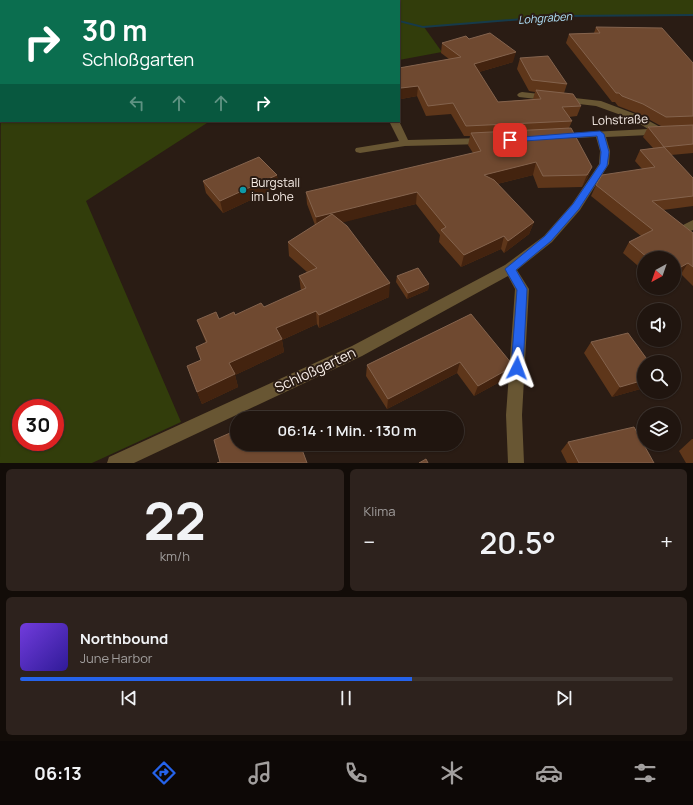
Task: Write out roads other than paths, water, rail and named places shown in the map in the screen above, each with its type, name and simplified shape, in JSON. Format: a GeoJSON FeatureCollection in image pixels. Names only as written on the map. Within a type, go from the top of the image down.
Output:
{"type":"FeatureCollection","features":[{"type":"Feature","properties":{"kind":"street"},"geometry":{"type":"LineString","coordinates":[[522,95],[598,103],[635,117],[659,131]]}},
{"type":"Feature","properties":{"kind":"street"},"geometry":{"type":"LineString","coordinates":[[394,122],[405,143]]}},
{"type":"Feature","properties":{"kind":"street","name":"Lohstraße"},"geometry":{"type":"LineString","coordinates":[[548,137],[693,130]]}},
{"type":"Feature","properties":{"kind":"street","name":"Schloßgarten"},"geometry":{"type":"LineString","coordinates":[[115,463],[357,351],[510,269],[548,239],[576,207],[604,164],[605,152],[600,134]]}},
{"type":"Feature","properties":{"kind":"street"},"geometry":{"type":"LineString","coordinates":[[360,150],[405,143],[496,141]]}},
{"type":"Feature","properties":{"kind":"street"},"geometry":{"type":"LineString","coordinates":[[510,269],[522,289],[514,415],[516,463]]}},
{"type":"Feature","properties":{"kind":"waterway","name":"Lohgraben"},"geometry":{"type":"LineString","coordinates":[[400,21],[423,27],[561,16],[693,15]]}},
{"type":"Feature","properties":{"kind":"place","name":"Burgstall im Lohe"},"geometry":{"type":"Point","coordinates":[243,190]}}]}
